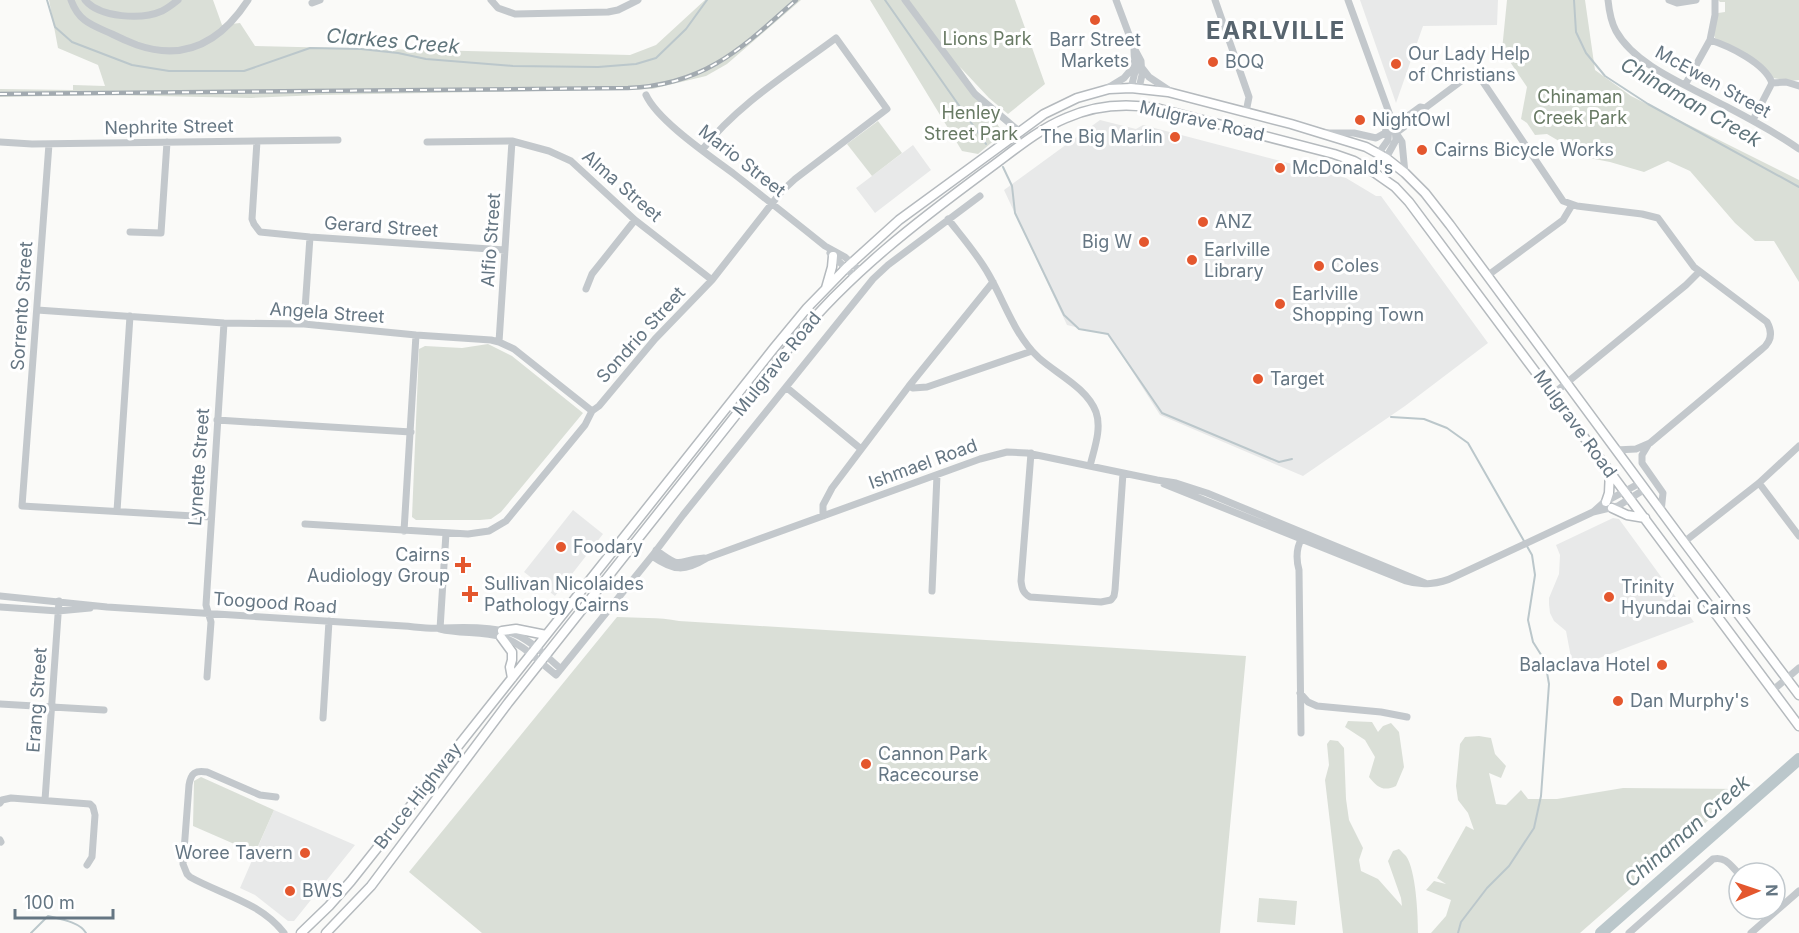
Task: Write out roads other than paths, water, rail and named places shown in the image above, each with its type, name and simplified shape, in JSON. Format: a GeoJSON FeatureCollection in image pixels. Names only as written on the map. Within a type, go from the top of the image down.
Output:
{"type":"FeatureCollection","features":[{"type":"Feature","properties":{"kind":"main road","name":"Mulgrave Road"},"geometry":{"type":"LineString","coordinates":[[533,651],[774,348],[849,265],[899,220],[1057,107],[1104,90],[1135,88],[1172,93],[1323,133],[1366,147],[1405,172],[1425,193],[1799,695]]}},
{"type":"Feature","properties":{"kind":"main road"},"geometry":{"type":"LineString","coordinates":[[1131,105],[1135,88]]}},
{"type":"Feature","properties":{"kind":"main road","name":"Mulgrave Road"},"geometry":{"type":"LineString","coordinates":[[542,659],[796,339],[857,274],[921,219],[1038,133],[1075,114],[1098,108],[1131,105],[1172,111],[1334,154],[1354,160],[1388,181],[1410,202],[1799,726]]}},
{"type":"Feature","properties":{"kind":"main road"},"geometry":{"type":"LineString","coordinates":[[1372,170],[1382,156]]}},
{"type":"Feature","properties":{"kind":"main road"},"geometry":{"type":"LineString","coordinates":[[826,288],[833,256]]}},
{"type":"Feature","properties":{"kind":"main road"},"geometry":{"type":"LineString","coordinates":[[1610,471],[1609,505],[1627,514],[1645,518]]}},
{"type":"Feature","properties":{"kind":"main road"},"geometry":{"type":"LineString","coordinates":[[512,678],[510,667],[512,652],[501,634],[516,629],[546,635]]}},
{"type":"Feature","properties":{"kind":"main road","name":"Bruce Highway"},"geometry":{"type":"LineString","coordinates":[[301,933],[330,906],[351,881],[533,651]]}},
{"type":"Feature","properties":{"kind":"main road","name":"Bruce Highway"},"geometry":{"type":"LineString","coordinates":[[326,933],[371,886],[542,659]]}},
{"type":"Feature","properties":{"kind":"street"},"geometry":{"type":"LineString","coordinates":[[70,0],[77,14],[87,23],[136,45],[157,50],[181,50],[200,45],[220,34],[235,19],[248,0]]}},
{"type":"Feature","properties":{"kind":"street"},"geometry":{"type":"LineString","coordinates":[[85,0],[99,11],[130,16],[162,12],[178,0]]}},
{"type":"Feature","properties":{"kind":"street"},"geometry":{"type":"LineString","coordinates":[[312,3],[320,0]]}},
{"type":"Feature","properties":{"kind":"street"},"geometry":{"type":"LineString","coordinates":[[491,0],[498,8],[515,14],[608,12],[618,10],[638,0]]}},
{"type":"Feature","properties":{"kind":"street"},"geometry":{"type":"LineString","coordinates":[[905,0],[975,94],[1020,132]]}},
{"type":"Feature","properties":{"kind":"street"},"geometry":{"type":"LineString","coordinates":[[1116,0],[1134,48],[1138,67],[1135,88]]}},
{"type":"Feature","properties":{"kind":"street"},"geometry":{"type":"LineString","coordinates":[[1215,0],[1249,97],[1246,112]]}},
{"type":"Feature","properties":{"kind":"street"},"geometry":{"type":"LineString","coordinates":[[1348,0],[1393,127],[1395,143],[1382,156]]}},
{"type":"Feature","properties":{"kind":"street","name":"McEwen Street"},"geometry":{"type":"LineString","coordinates":[[1608,0],[1612,22],[1617,32],[1643,60],[1655,69],[1753,120],[1799,148]]}},
{"type":"Feature","properties":{"kind":"street"},"geometry":{"type":"LineString","coordinates":[[1669,0],[1677,3],[1696,0]]}},
{"type":"Feature","properties":{"kind":"street"},"geometry":{"type":"LineString","coordinates":[[1685,85],[1710,40],[1715,0]]}},
{"type":"Feature","properties":{"kind":"street","name":"Sondrio Street"},"geometry":{"type":"LineString","coordinates":[[305,524],[468,534],[483,533],[506,521],[588,420],[592,411],[599,406],[655,339],[712,280],[772,203],[795,179],[887,109],[836,38],[732,116],[702,150]]}},
{"type":"Feature","properties":{"kind":"street"},"geometry":{"type":"LineString","coordinates":[[1710,40],[1750,60],[1770,77],[1772,83],[1753,120]]}},
{"type":"Feature","properties":{"kind":"street"},"geometry":{"type":"LineString","coordinates":[[1104,90],[1138,67]]}},
{"type":"Feature","properties":{"kind":"street"},"geometry":{"type":"LineString","coordinates":[[1138,67],[1172,93]]}},
{"type":"Feature","properties":{"kind":"street"},"geometry":{"type":"LineString","coordinates":[[1323,133],[1354,133],[1377,138],[1420,107],[1425,108],[1464,79],[1472,77],[1481,80],[1560,199],[1572,205],[1658,218],[1689,262],[1699,272],[1763,318],[1770,327],[1770,338],[1765,346],[1650,442],[1636,449],[1616,450]]}},
{"type":"Feature","properties":{"kind":"street"},"geometry":{"type":"LineString","coordinates":[[1772,83],[1786,82],[1799,86]]}},
{"type":"Feature","properties":{"kind":"street","name":"Mario Street"},"geometry":{"type":"LineString","coordinates":[[646,95],[650,105],[702,150],[772,203],[825,246],[833,256],[849,265]]}},
{"type":"Feature","properties":{"kind":"street"},"geometry":{"type":"LineString","coordinates":[[1382,156],[1393,127]]}},
{"type":"Feature","properties":{"kind":"street"},"geometry":{"type":"LineString","coordinates":[[1393,127],[1402,142],[1405,172]]}},
{"type":"Feature","properties":{"kind":"street","name":"Nephrite Street"},"geometry":{"type":"LineString","coordinates":[[0,142],[49,144],[338,140]]}},
{"type":"Feature","properties":{"kind":"street","name":"Gerard Street"},"geometry":{"type":"LineString","coordinates":[[256,141],[252,219],[256,229],[265,233],[505,250]]}},
{"type":"Feature","properties":{"kind":"street","name":"Alma Street"},"geometry":{"type":"LineString","coordinates":[[427,142],[512,141],[549,151],[571,160],[635,220],[712,280]]}},
{"type":"Feature","properties":{"kind":"street","name":"Alfio Street"},"geometry":{"type":"LineString","coordinates":[[499,342],[512,141]]}},
{"type":"Feature","properties":{"kind":"street"},"geometry":{"type":"LineString","coordinates":[[130,231],[161,233],[167,142]]}},
{"type":"Feature","properties":{"kind":"street","name":"Sorrento Street"},"geometry":{"type":"LineString","coordinates":[[49,144],[22,506],[117,511]]}},
{"type":"Feature","properties":{"kind":"street","name":"Mulgrave Road"},"geometry":{"type":"LineString","coordinates":[[542,659],[559,672],[873,279],[888,265],[980,196]]}},
{"type":"Feature","properties":{"kind":"street"},"geometry":{"type":"LineString","coordinates":[[1487,276],[1563,220],[1572,205]]}},
{"type":"Feature","properties":{"kind":"street"},"geometry":{"type":"LineString","coordinates":[[948,219],[980,261],[1014,324],[1032,351],[1087,397],[1093,405],[1098,429],[1090,466]]}},
{"type":"Feature","properties":{"kind":"street"},"geometry":{"type":"LineString","coordinates":[[586,289],[592,274],[635,220]]}},
{"type":"Feature","properties":{"kind":"street"},"geometry":{"type":"LineString","coordinates":[[304,324],[310,237]]}},
{"type":"Feature","properties":{"kind":"street","name":"Mario Street"},"geometry":{"type":"LineString","coordinates":[[825,246],[834,249],[857,274]]}},
{"type":"Feature","properties":{"kind":"street"},"geometry":{"type":"LineString","coordinates":[[1553,394],[1699,272]]}},
{"type":"Feature","properties":{"kind":"street"},"geometry":{"type":"LineString","coordinates":[[823,516],[823,505],[828,494],[909,386],[993,282]]}},
{"type":"Feature","properties":{"kind":"street","name":"Angela Street"},"geometry":{"type":"LineString","coordinates":[[37,310],[224,322],[304,324],[491,340],[514,350],[592,411]]}},
{"type":"Feature","properties":{"kind":"street"},"geometry":{"type":"LineString","coordinates":[[130,316],[117,511],[211,517]]}},
{"type":"Feature","properties":{"kind":"street","name":"Lynette Street"},"geometry":{"type":"LineString","coordinates":[[207,677],[211,622],[206,605],[224,322]]}},
{"type":"Feature","properties":{"kind":"street"},"geometry":{"type":"LineString","coordinates":[[404,531],[416,335]]}},
{"type":"Feature","properties":{"kind":"street"},"geometry":{"type":"LineString","coordinates":[[909,386],[919,389],[927,387],[1032,351]]}},
{"type":"Feature","properties":{"kind":"street"},"geometry":{"type":"LineString","coordinates":[[786,387],[861,449]]}},
{"type":"Feature","properties":{"kind":"street"},"geometry":{"type":"LineString","coordinates":[[217,420],[411,432]]}},
{"type":"Feature","properties":{"kind":"street"},"geometry":{"type":"LineString","coordinates":[[1650,442],[1641,455],[1641,461],[1663,493],[1661,512]]}},
{"type":"Feature","properties":{"kind":"street"},"geometry":{"type":"LineString","coordinates":[[1684,542],[1759,483],[1799,446]]}},
{"type":"Feature","properties":{"kind":"street","name":"Ishmael Road"},"geometry":{"type":"LineString","coordinates":[[654,553],[678,564],[707,558],[937,474],[995,454],[1012,452],[1031,453],[1182,484],[1259,514],[1304,538]]}},
{"type":"Feature","properties":{"kind":"street"},"geometry":{"type":"LineString","coordinates":[[1031,453],[1021,581],[1025,595],[1030,597],[1101,602],[1111,600],[1114,596],[1123,473]]}},
{"type":"Feature","properties":{"kind":"street"},"geometry":{"type":"LineString","coordinates":[[932,591],[937,474]]}},
{"type":"Feature","properties":{"kind":"street","name":"Ishmael Road"},"geometry":{"type":"LineString","coordinates":[[1156,480],[1406,581],[1416,583],[1450,579],[1609,505],[1642,486]]}},
{"type":"Feature","properties":{"kind":"street"},"geometry":{"type":"LineString","coordinates":[[1759,483],[1799,536]]}},
{"type":"Feature","properties":{"kind":"street"},"geometry":{"type":"LineString","coordinates":[[1256,521],[1259,514]]}},
{"type":"Feature","properties":{"kind":"street"},"geometry":{"type":"LineString","coordinates":[[440,628],[446,533]]}},
{"type":"Feature","properties":{"kind":"street"},"geometry":{"type":"LineString","coordinates":[[1301,733],[1299,570],[1304,538]]}},
{"type":"Feature","properties":{"kind":"street","name":"Toogood Road"},"geometry":{"type":"LineString","coordinates":[[0,596],[107,607],[440,628],[456,632],[501,634],[533,651],[542,659]]}},
{"type":"Feature","properties":{"kind":"street","name":"Erang Street"},"geometry":{"type":"LineString","coordinates":[[45,800],[59,601]]}},
{"type":"Feature","properties":{"kind":"street","name":"Toogood Road"},"geometry":{"type":"LineString","coordinates":[[0,607],[58,611],[107,607]]}},
{"type":"Feature","properties":{"kind":"street"},"geometry":{"type":"LineString","coordinates":[[323,718],[329,621]]}},
{"type":"Feature","properties":{"kind":"street"},"geometry":{"type":"LineString","coordinates":[[1772,691],[1799,668]]}},
{"type":"Feature","properties":{"kind":"street"},"geometry":{"type":"LineString","coordinates":[[1300,693],[1308,702],[1317,706],[1381,712],[1407,717]]}},
{"type":"Feature","properties":{"kind":"street"},"geometry":{"type":"LineString","coordinates":[[0,704],[104,710]]}},
{"type":"Feature","properties":{"kind":"street"},"geometry":{"type":"LineString","coordinates":[[276,797],[260,795],[207,772],[195,772],[190,777],[183,864],[190,877],[247,903],[265,915],[284,933]]}},
{"type":"Feature","properties":{"kind":"street"},"geometry":{"type":"LineString","coordinates":[[0,803],[2,800],[11,798],[86,803],[93,807],[95,815],[92,857],[87,866]]}},
{"type":"Feature","properties":{"kind":"street"},"geometry":{"type":"LineString","coordinates":[[1629,933],[1711,861],[1720,858],[1727,861]]}},
{"type":"Feature","properties":{"kind":"street"},"geometry":{"type":"LineString","coordinates":[[1750,933],[1762,921]]}},
{"type":"Feature","properties":{"kind":"waterway","name":"Clarkes Creek"},"geometry":{"type":"LineString","coordinates":[[47,0],[55,27],[72,42],[132,65],[169,71],[244,71],[310,48],[361,49],[426,59],[513,66],[598,67],[636,64],[656,58],[686,29],[707,0]]}},
{"type":"Feature","properties":{"kind":"waterway","name":"Clarkes Creek"},"geometry":{"type":"LineString","coordinates":[[885,0],[986,144]]}},
{"type":"Feature","properties":{"kind":"waterway","name":"Chinaman Creek"},"geometry":{"type":"LineString","coordinates":[[1574,0],[1576,32],[1586,53],[1605,76],[1648,104],[1799,187]]}},
{"type":"Feature","properties":{"kind":"waterway","name":"Clarkes Creek"},"geometry":{"type":"LineString","coordinates":[[1003,167],[1012,186],[1015,213],[1064,315],[1079,329],[1108,334],[1162,413],[1279,462],[1292,459]]}},
{"type":"Feature","properties":{"kind":"waterway","name":"Clarkes Creek"},"geometry":{"type":"LineString","coordinates":[[1391,417],[1424,419],[1447,428],[1468,443],[1532,555],[1535,575],[1528,620],[1533,642],[1545,661],[1549,684],[1541,796],[1534,828],[1509,866],[1487,888],[1461,922],[1458,933]]}},
{"type":"Feature","properties":{"kind":"waterway","name":"Chinaman Creek"},"geometry":{"type":"LineString","coordinates":[[1601,933],[1799,759]]}},
{"type":"Feature","properties":{"kind":"waterway"},"geometry":{"type":"LineString","coordinates":[[31,933],[48,916],[75,924],[86,933]]}},
{"type":"Feature","properties":{"kind":"railway"},"geometry":{"type":"LineString","coordinates":[[0,94],[628,88],[655,85],[679,80],[721,61],[758,34],[796,0]]}},
{"type":"Feature","properties":{"kind":"place","name":"Barr Street Markets"},"geometry":{"type":"Point","coordinates":[1095,20]}},
{"type":"Feature","properties":{"kind":"place","name":"BOQ"},"geometry":{"type":"Point","coordinates":[1213,62]}},
{"type":"Feature","properties":{"kind":"place","name":"Our Lady Help of Christians"},"geometry":{"type":"Point","coordinates":[1396,64]}},
{"type":"Feature","properties":{"kind":"place","name":"NightOwl"},"geometry":{"type":"Point","coordinates":[1360,120]}},
{"type":"Feature","properties":{"kind":"place","name":"The Big Marlin"},"geometry":{"type":"Point","coordinates":[1175,137]}},
{"type":"Feature","properties":{"kind":"place","name":"Cairns Bicycle Works"},"geometry":{"type":"Point","coordinates":[1422,150]}},
{"type":"Feature","properties":{"kind":"place","name":"McDonald's"},"geometry":{"type":"Point","coordinates":[1280,168]}},
{"type":"Feature","properties":{"kind":"place","name":"ANZ"},"geometry":{"type":"Point","coordinates":[1203,222]}},
{"type":"Feature","properties":{"kind":"place","name":"Big W"},"geometry":{"type":"Point","coordinates":[1144,242]}},
{"type":"Feature","properties":{"kind":"place","name":"Earlville Library"},"geometry":{"type":"Point","coordinates":[1192,260]}},
{"type":"Feature","properties":{"kind":"place","name":"Coles"},"geometry":{"type":"Point","coordinates":[1319,266]}},
{"type":"Feature","properties":{"kind":"place","name":"Earlville Shopping Town"},"geometry":{"type":"Point","coordinates":[1280,304]}},
{"type":"Feature","properties":{"kind":"place","name":"Target"},"geometry":{"type":"Point","coordinates":[1258,379]}},
{"type":"Feature","properties":{"kind":"place","name":"Foodary"},"geometry":{"type":"Point","coordinates":[561,547]}},
{"type":"Feature","properties":{"kind":"place","name":"Cairns Audiology Group"},"geometry":{"type":"Point","coordinates":[463,565]}},
{"type":"Feature","properties":{"kind":"place","name":"Sullivan Nicolaides Pathology Cairns"},"geometry":{"type":"Point","coordinates":[470,594]}},
{"type":"Feature","properties":{"kind":"place","name":"Trinity Hyundai Cairns"},"geometry":{"type":"Point","coordinates":[1609,597]}},
{"type":"Feature","properties":{"kind":"place","name":"Balaclava Hotel"},"geometry":{"type":"Point","coordinates":[1662,665]}},
{"type":"Feature","properties":{"kind":"place","name":"Dan Murphy's"},"geometry":{"type":"Point","coordinates":[1618,701]}},
{"type":"Feature","properties":{"kind":"place","name":"Cannon Park Racecourse"},"geometry":{"type":"Point","coordinates":[866,764]}},
{"type":"Feature","properties":{"kind":"place","name":"Woree Tavern"},"geometry":{"type":"Point","coordinates":[305,853]}},
{"type":"Feature","properties":{"kind":"place","name":"BWS"},"geometry":{"type":"Point","coordinates":[290,891]}},
{"type":"Feature","properties":{"kind":"district","name":"EARLVILLE"},"geometry":{"type":"Point","coordinates":[1276,31]}},
{"type":"Feature","properties":{"kind":"park label","name":"Lions Park"},"geometry":{"type":"Point","coordinates":[987,39]}},
{"type":"Feature","properties":{"kind":"park label","name":"Chinaman Creek Park"},"geometry":{"type":"Point","coordinates":[1580,107]}},
{"type":"Feature","properties":{"kind":"park label","name":"Henley Street Park"},"geometry":{"type":"Point","coordinates":[971,123]}}]}
